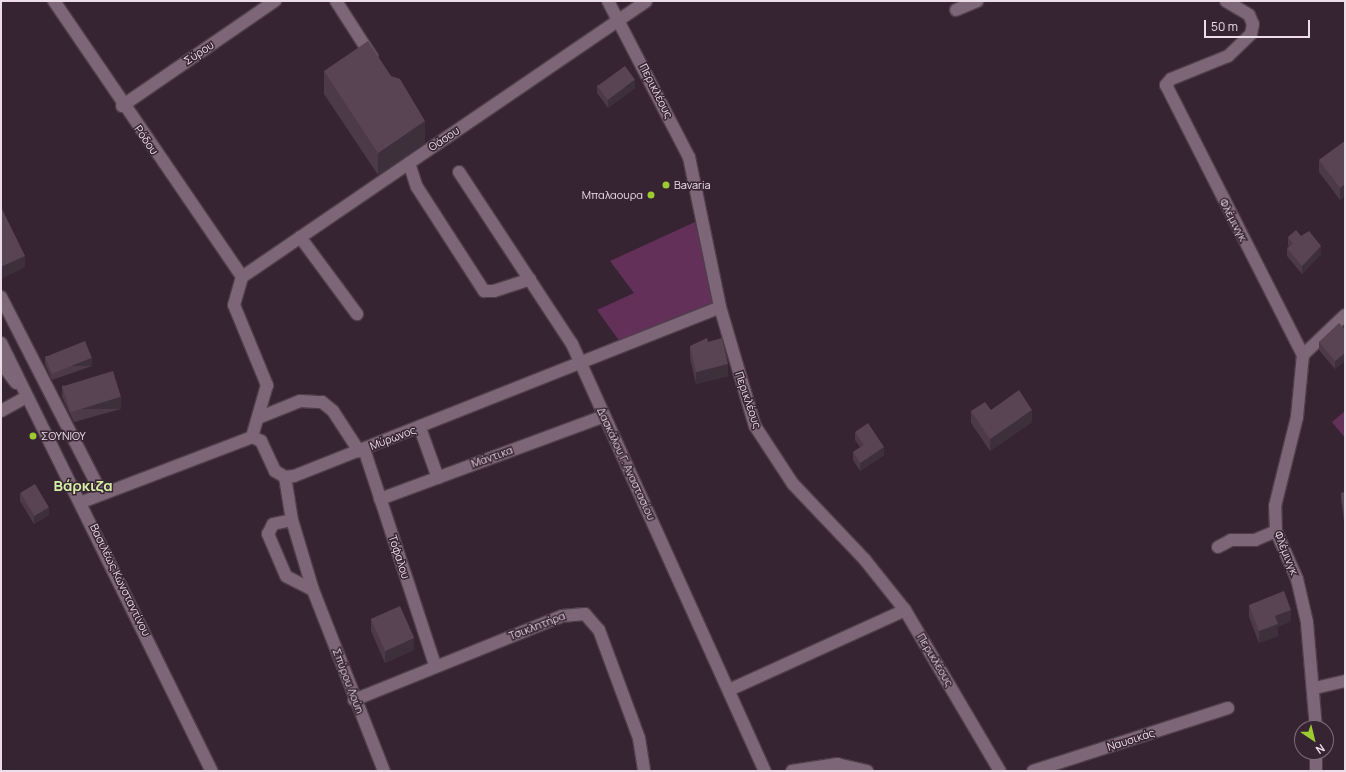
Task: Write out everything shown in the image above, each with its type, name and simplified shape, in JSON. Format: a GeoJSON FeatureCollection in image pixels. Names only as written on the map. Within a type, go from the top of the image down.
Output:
{"type":"FeatureCollection","features":[{"type":"Feature","properties":{"kind":"street","name":"Ρόδου"},"geometry":{"type":"LineString","coordinates":[[54,1],[122,106],[242,277]]}},
{"type":"Feature","properties":{"kind":"street","name":"Σύρου"},"geometry":{"type":"LineString","coordinates":[[122,106],[275,1]]}},
{"type":"Feature","properties":{"kind":"street"},"geometry":{"type":"LineString","coordinates":[[336,1],[382,70]]}},
{"type":"Feature","properties":{"kind":"street","name":"Περικλέους"},"geometry":{"type":"LineString","coordinates":[[608,1],[620,19],[689,157],[720,307],[755,426],[771,455],[793,484],[866,560],[905,610],[1000,771]]}},
{"type":"Feature","properties":{"kind":"street","name":"Θάσου"},"geometry":{"type":"LineString","coordinates":[[242,277],[646,1]]}},
{"type":"Feature","properties":{"kind":"street"},"geometry":{"type":"LineString","coordinates":[[956,10],[977,1]]}},
{"type":"Feature","properties":{"kind":"street","name":"Φλέμινγκ"},"geometry":{"type":"LineString","coordinates":[[1226,1],[1249,15],[1253,24],[1251,34],[1228,56],[1171,79],[1166,85],[1302,354],[1297,417],[1275,506],[1276,531],[1300,594],[1315,688],[1316,720]]}},
{"type":"Feature","properties":{"kind":"street"},"geometry":{"type":"LineString","coordinates":[[409,163],[417,187],[484,291],[494,291],[530,279]]}},
{"type":"Feature","properties":{"kind":"street","name":"Δασκάλου Γ. Αναστασίου"},"geometry":{"type":"LineString","coordinates":[[459,172],[560,323],[604,416],[765,771]]}},
{"type":"Feature","properties":{"kind":"street"},"geometry":{"type":"LineString","coordinates":[[300,237],[356,314]]}},
{"type":"Feature","properties":{"kind":"street"},"geometry":{"type":"LineString","coordinates":[[242,277],[234,305],[267,384],[252,437]]}},
{"type":"Feature","properties":{"kind":"street"},"geometry":{"type":"LineString","coordinates":[[1,296],[102,494]]}},
{"type":"Feature","properties":{"kind":"street","name":"Μύρωνος"},"geometry":{"type":"LineString","coordinates":[[285,477],[420,428],[720,307]]}},
{"type":"Feature","properties":{"kind":"street"},"geometry":{"type":"LineString","coordinates":[[1302,354],[1345,315]]}},
{"type":"Feature","properties":{"kind":"street","name":"Βασιλέως Κωνσταντίνου"},"geometry":{"type":"LineString","coordinates":[[1,343],[25,394],[82,502],[212,771]]}},
{"type":"Feature","properties":{"kind":"street","name":"Βασιλέως Κωνσταντίνου"},"geometry":{"type":"LineString","coordinates":[[1,363],[25,394]]}},
{"type":"Feature","properties":{"kind":"street"},"geometry":{"type":"LineString","coordinates":[[1,411],[25,394]]}},
{"type":"Feature","properties":{"kind":"street","name":"Τόφαλου"},"geometry":{"type":"LineString","coordinates":[[258,418],[300,401],[322,402],[333,411],[362,450],[436,666]]}},
{"type":"Feature","properties":{"kind":"street","name":"Μάντικα"},"geometry":{"type":"LineString","coordinates":[[380,499],[604,416]]}},
{"type":"Feature","properties":{"kind":"street"},"geometry":{"type":"LineString","coordinates":[[420,428],[438,478]]}},
{"type":"Feature","properties":{"kind":"street"},"geometry":{"type":"LineString","coordinates":[[82,502],[252,437],[261,441],[275,471],[285,477]]}},
{"type":"Feature","properties":{"kind":"street","name":"Σπύρου Λούη"},"geometry":{"type":"LineString","coordinates":[[285,477],[292,520],[313,590],[354,700],[384,771]]}},
{"type":"Feature","properties":{"kind":"street"},"geometry":{"type":"LineString","coordinates":[[292,520],[273,524],[268,534],[286,576],[313,590]]}},
{"type":"Feature","properties":{"kind":"street"},"geometry":{"type":"LineString","coordinates":[[1218,547],[1232,540],[1255,540],[1276,531]]}},
{"type":"Feature","properties":{"kind":"street"},"geometry":{"type":"LineString","coordinates":[[729,690],[905,610]]}},
{"type":"Feature","properties":{"kind":"street","name":"Τσικλητήρα"},"geometry":{"type":"LineString","coordinates":[[354,700],[562,616],[585,614],[599,630],[639,738],[644,771]]}},
{"type":"Feature","properties":{"kind":"street"},"geometry":{"type":"LineString","coordinates":[[1315,688],[1345,681]]}},
{"type":"Feature","properties":{"kind":"street","name":"Ναυσικάς"},"geometry":{"type":"LineString","coordinates":[[1033,771],[1228,708]]}},
{"type":"Feature","properties":{"kind":"street"},"geometry":{"type":"LineString","coordinates":[[1316,760],[1316,771]]}},
{"type":"Feature","properties":{"kind":"street"},"geometry":{"type":"LineString","coordinates":[[792,771],[837,764],[867,771]]}},
{"type":"Feature","properties":{"kind":"shaded area"},"geometry":{"type":"Polygon","coordinates":[[[695,222],[716,312],[623,346],[597,310],[634,293],[610,261],[695,222]]]}},
{"type":"Feature","properties":{"kind":"shaded area"},"geometry":{"type":"Polygon","coordinates":[[[1345,411],[1345,438],[1332,422],[1345,411]]]}},
{"type":"Feature","properties":{"kind":"building"},"geometry":{"type":"Polygon","coordinates":[[[368,41],[391,76],[400,79],[425,121],[378,153],[324,71],[368,41]]]}},
{"type":"Feature","properties":{"kind":"building"},"geometry":{"type":"Polygon","coordinates":[[[625,66],[635,80],[607,100],[597,86],[625,66]]]}},
{"type":"Feature","properties":{"kind":"building"},"geometry":{"type":"Polygon","coordinates":[[[1345,141],[1345,184],[1340,188],[1319,160],[1345,141]]]}},
{"type":"Feature","properties":{"kind":"building"},"geometry":{"type":"Polygon","coordinates":[[[1,207],[25,256],[1,267],[1,207]]]}},
{"type":"Feature","properties":{"kind":"building"},"geometry":{"type":"Polygon","coordinates":[[[1296,230],[1301,236],[1309,231],[1321,246],[1302,266],[1287,248],[1293,244],[1288,237],[1296,230]]]}},
{"type":"Feature","properties":{"kind":"building"},"geometry":{"type":"Polygon","coordinates":[[[1339,323],[1345,329],[1345,353],[1335,361],[1319,342],[1339,323]]]}},
{"type":"Feature","properties":{"kind":"building"},"geometry":{"type":"Polygon","coordinates":[[[707,338],[708,342],[722,338],[728,364],[696,372],[690,346],[707,338]]]}},
{"type":"Feature","properties":{"kind":"building"},"geometry":{"type":"Polygon","coordinates":[[[85,341],[92,358],[52,374],[45,357],[85,341]]]}},
{"type":"Feature","properties":{"kind":"building"},"geometry":{"type":"Polygon","coordinates":[[[113,371],[121,397],[70,412],[62,386],[113,371]]]}},
{"type":"Feature","properties":{"kind":"building"},"geometry":{"type":"Polygon","coordinates":[[[1019,390],[1032,410],[990,439],[971,411],[985,402],[991,410],[1019,390]]]}},
{"type":"Feature","properties":{"kind":"building"},"geometry":{"type":"Polygon","coordinates":[[[868,423],[884,447],[860,463],[853,452],[864,445],[855,432],[868,423]]]}},
{"type":"Feature","properties":{"kind":"building"},"geometry":{"type":"Polygon","coordinates":[[[35,484],[49,507],[34,516],[20,493],[35,484]]]}},
{"type":"Feature","properties":{"kind":"building"},"geometry":{"type":"Polygon","coordinates":[[[1345,492],[1345,514],[1344,514],[1341,493],[1345,492]]]}},
{"type":"Feature","properties":{"kind":"building"},"geometry":{"type":"Polygon","coordinates":[[[1284,591],[1291,610],[1275,616],[1278,624],[1259,631],[1249,605],[1284,591]]]}},
{"type":"Feature","properties":{"kind":"building"},"geometry":{"type":"Polygon","coordinates":[[[400,606],[414,638],[385,651],[371,619],[400,606]]]}},
{"type":"Feature","properties":{"kind":"place","name":"Bavaria"},"geometry":{"type":"Point","coordinates":[666,185]}},
{"type":"Feature","properties":{"kind":"place","name":"Μπαλαουρα"},"geometry":{"type":"Point","coordinates":[651,195]}},
{"type":"Feature","properties":{"kind":"place","name":"ΣΟΥΝΙΟΥ"},"geometry":{"type":"Point","coordinates":[33,436]}},
{"type":"Feature","properties":{"kind":"district","name":"Βάρκιζα"},"geometry":{"type":"Point","coordinates":[83,486]}}]}
